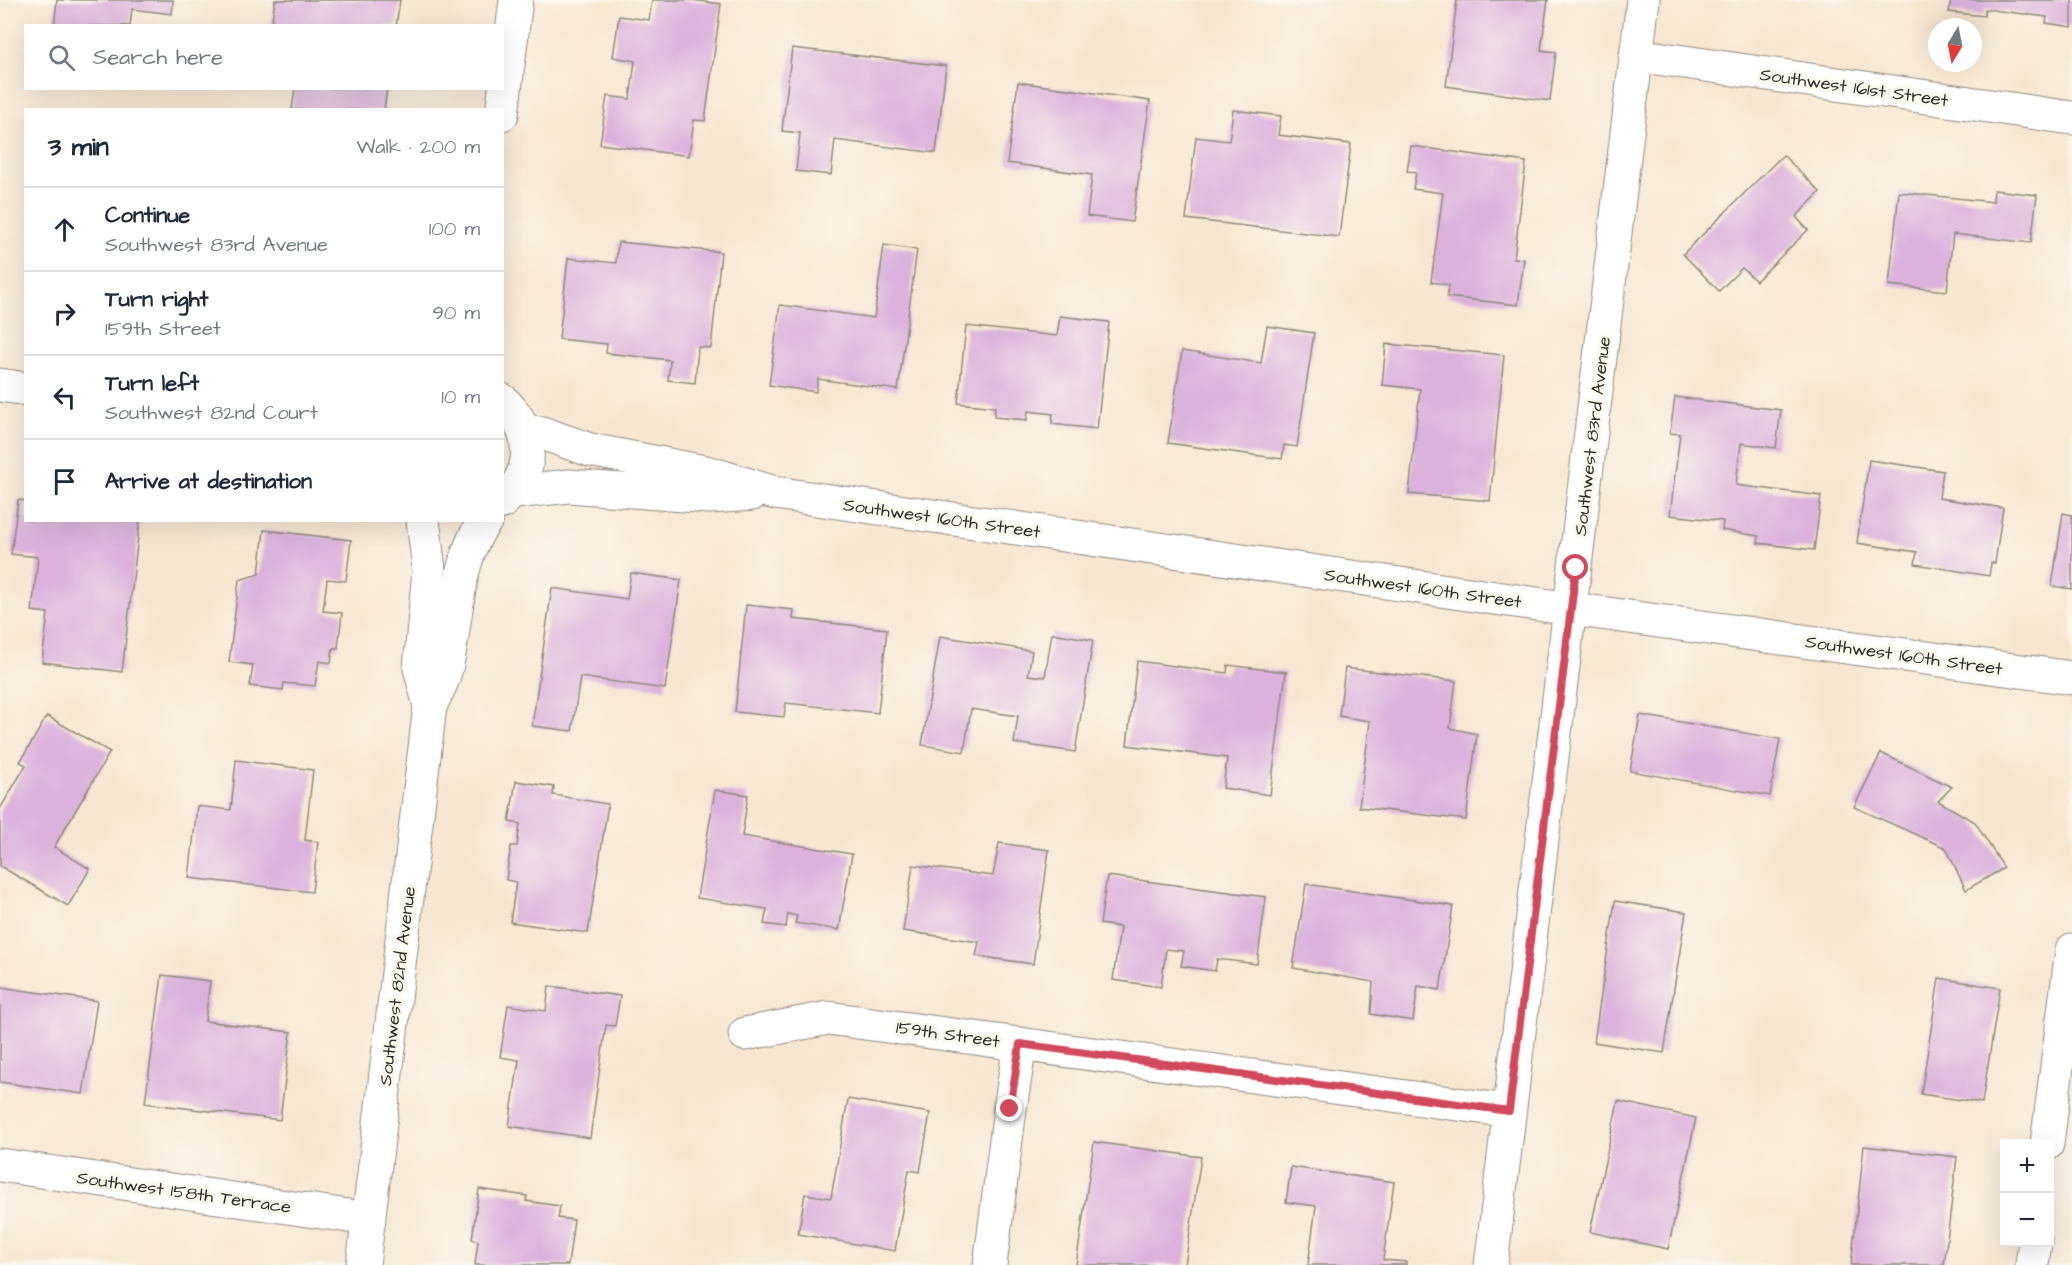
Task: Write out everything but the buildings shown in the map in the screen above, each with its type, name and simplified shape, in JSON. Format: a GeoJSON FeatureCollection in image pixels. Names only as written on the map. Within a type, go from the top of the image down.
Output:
{"type":"FeatureCollection","features":[{"type":"Feature","properties":{"kind":"street"},"geometry":{"type":"LineString","coordinates":[[503,108],[516,0]]}},
{"type":"Feature","properties":{"kind":"street","name":"Southwest 83rd Avenue"},"geometry":{"type":"LineString","coordinates":[[1491,1265],[1643,0]]}},
{"type":"Feature","properties":{"kind":"street","name":"Southwest 161st Street"},"geometry":{"type":"LineString","coordinates":[[1636,55],[2072,118]]}},
{"type":"Feature","properties":{"kind":"street"},"geometry":{"type":"LineString","coordinates":[[0,385],[24,389]]}},
{"type":"Feature","properties":{"kind":"street"},"geometry":{"type":"LineString","coordinates":[[504,402],[515,411],[525,432],[528,454],[524,474],[508,497]]}},
{"type":"Feature","properties":{"kind":"street","name":"Southwest 160th Street"},"geometry":{"type":"LineString","coordinates":[[525,432],[542,433],[590,450],[710,473],[775,493],[1571,609],[2072,678]]}},
{"type":"Feature","properties":{"kind":"street","name":"Southwest 160th Street"},"geometry":{"type":"LineString","coordinates":[[508,497],[569,486],[710,497],[775,493]]}},
{"type":"Feature","properties":{"kind":"street","name":"Southwest 82nd Avenue"},"geometry":{"type":"LineString","coordinates":[[423,522],[429,570],[420,668],[430,706]]}},
{"type":"Feature","properties":{"kind":"street","name":"Southwest 82nd Avenue"},"geometry":{"type":"LineString","coordinates":[[363,1265],[430,706],[445,674],[466,562],[473,542],[485,522]]}},
{"type":"Feature","properties":{"kind":"street"},"geometry":{"type":"LineString","coordinates":[[2048,1139],[2072,950]]}},
{"type":"Feature","properties":{"kind":"street","name":"159th Street"},"geometry":{"type":"LineString","coordinates":[[745,1034],[828,1018],[1509,1111]]}},
{"type":"Feature","properties":{"kind":"street"},"geometry":{"type":"LineString","coordinates":[[990,1265],[1020,1044]]}},
{"type":"Feature","properties":{"kind":"street","name":"Southwest 158th Terrace"},"geometry":{"type":"LineString","coordinates":[[0,1165],[369,1219]]}},
{"type":"Feature","properties":{"kind":"street"},"geometry":{"type":"LineString","coordinates":[[2032,1265],[2034,1247]]}},
{"type":"Feature","properties":{"kind":"route"},"geometry":{"type":"LineString","coordinates":[[1010,1109],[1020,1044],[1509,1111],[1576,568]]}}]}
